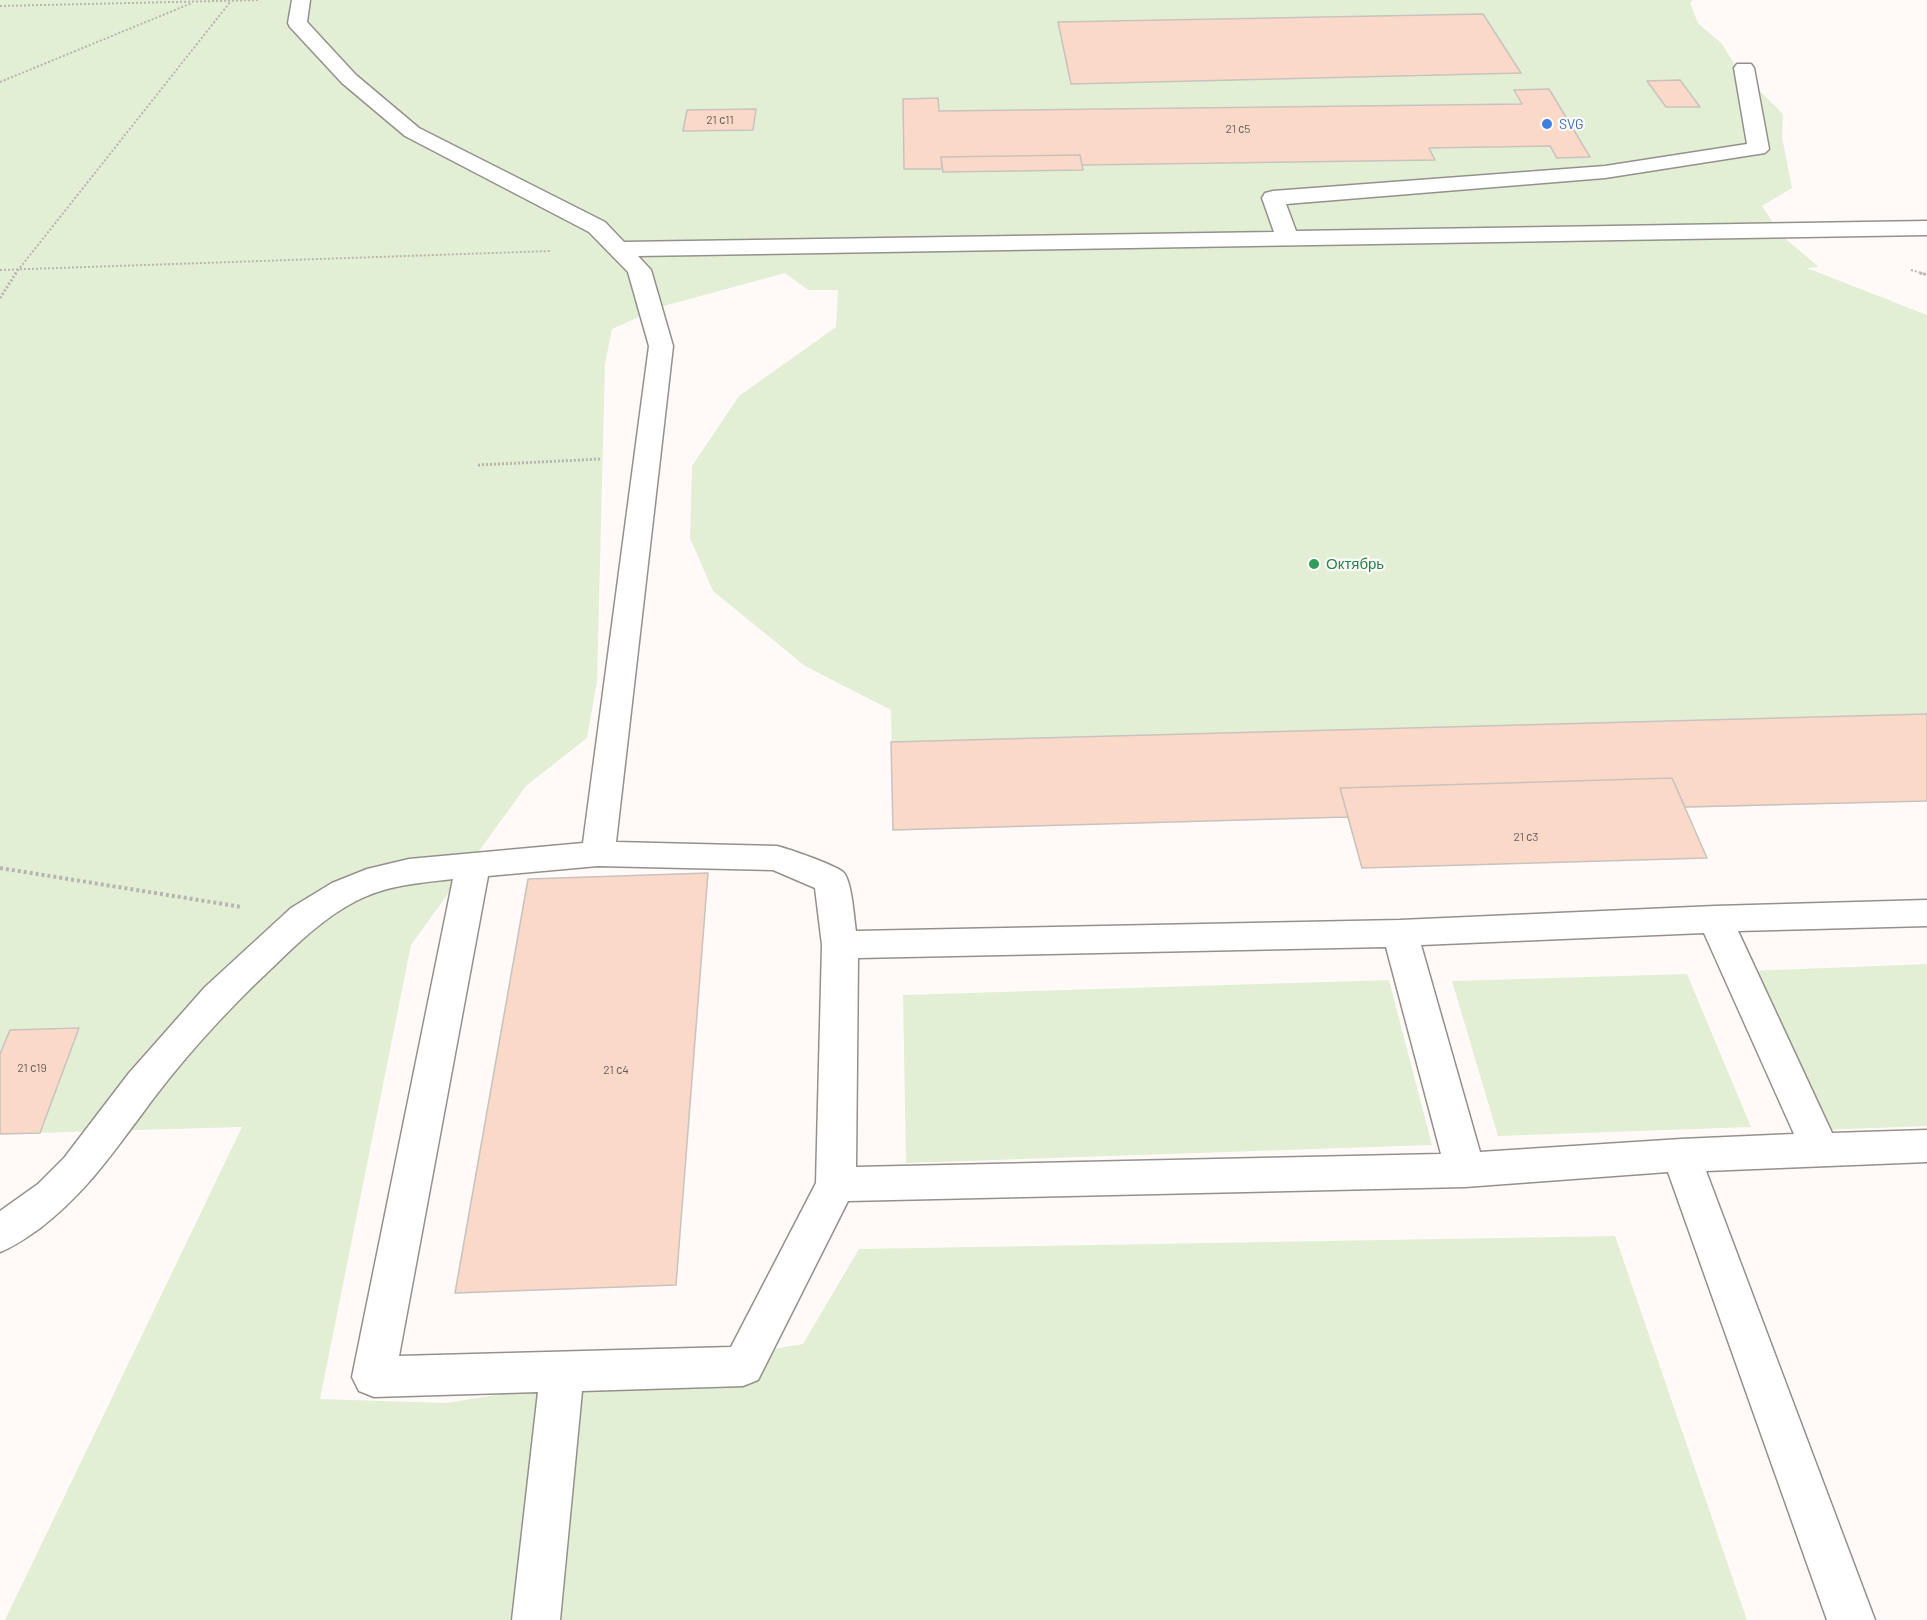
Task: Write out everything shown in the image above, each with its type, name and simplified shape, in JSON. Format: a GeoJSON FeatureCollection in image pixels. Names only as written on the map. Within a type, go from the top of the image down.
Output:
{"type":"FeatureCollection","features":[{"type":"Feature","properties":{"kind":"lane"},"geometry":{"type":"LineString","coordinates":[[301,0],[297,23],[349,79],[412,132],[597,227],[639,270],[661,346],[597,854]]}},
{"type":"Feature","properties":{"kind":"lane"},"geometry":{"type":"LineString","coordinates":[[1287,238],[1273,198],[1605,172],[1758,148],[1744,68]]}},
{"type":"Feature","properties":{"kind":"lane"},"geometry":{"type":"LineString","coordinates":[[618,249],[1927,228]]}},
{"type":"Feature","properties":{"kind":"lane"},"geometry":{"type":"LineString","coordinates":[[0,1234],[52,1196],[78,1170],[142,1084],[218,997],[303,917],[344,892],[379,878],[409,871],[472,865],[597,854],[777,858],[831,881],[840,945],[836,1184],[742,1366],[374,1377],[472,865]]}},
{"type":"Feature","properties":{"kind":"lane"},"geometry":{"type":"LineString","coordinates":[[840,945],[1400,933],[1715,919],[1927,913]]}},
{"type":"Feature","properties":{"kind":"lane"},"geometry":{"type":"LineString","coordinates":[[1715,919],[1820,1149]]}},
{"type":"Feature","properties":{"kind":"lane"},"geometry":{"type":"LineString","coordinates":[[1400,933],[1465,1170]]}},
{"type":"Feature","properties":{"kind":"lane"},"geometry":{"type":"LineString","coordinates":[[836,1184],[1465,1170],[1681,1155],[1927,1146]]}},
{"type":"Feature","properties":{"kind":"lane"},"geometry":{"type":"LineString","coordinates":[[1681,1155],[1851,1620]]}},
{"type":"Feature","properties":{"kind":"lane"},"geometry":{"type":"LineString","coordinates":[[536,1620],[562,1371]]}},
{"type":"Feature","properties":{"kind":"path"},"geometry":{"type":"LineString","coordinates":[[0,6],[266,0]]}},
{"type":"Feature","properties":{"kind":"path"},"geometry":{"type":"LineString","coordinates":[[0,298],[18,269],[231,1]]}},
{"type":"Feature","properties":{"kind":"path"},"geometry":{"type":"LineString","coordinates":[[0,82],[195,2]]}},
{"type":"Feature","properties":{"kind":"path"},"geometry":{"type":"LineString","coordinates":[[0,270],[618,249]]}},
{"type":"Feature","properties":{"kind":"path"},"geometry":{"type":"LineString","coordinates":[[478,465],[647,457]]}},
{"type":"Feature","properties":{"kind":"path"},"geometry":{"type":"LineString","coordinates":[[0,868],[303,917]]}},
{"type":"Feature","properties":{"kind":"green space"},"geometry":{"type":"Polygon","coordinates":[[[0,0],[1693,0],[1690,3],[1698,23],[1722,44],[1737,68],[1783,114],[1782,137],[1792,188],[1762,206],[1781,235],[1819,267],[1807,268],[1927,315],[1927,801],[1685,808],[1707,858],[1362,868],[1347,817],[893,830],[891,710],[805,666],[713,591],[690,538],[692,466],[739,396],[836,327],[838,290],[808,290],[785,273],[664,306],[612,329],[605,364],[597,681],[587,738],[526,786],[411,945],[320,1399],[447,1403],[803,1344],[859,1249],[1615,1236],[1747,1620],[5,1620],[242,1127],[0,1134],[0,0]]]}},
{"type":"Feature","properties":{"kind":"green space"},"geometry":{"type":"Polygon","coordinates":[[[1927,964],[1927,1126],[1821,1130],[1749,971],[1927,964]]]}},
{"type":"Feature","properties":{"kind":"green space"},"geometry":{"type":"Polygon","coordinates":[[[1687,974],[1751,1127],[1498,1136],[1452,981],[1687,974]]]}},
{"type":"Feature","properties":{"kind":"green space"},"geometry":{"type":"Polygon","coordinates":[[[1389,980],[1432,1145],[906,1163],[903,995],[1389,980]]]}},
{"type":"Feature","properties":{"kind":"building"},"geometry":{"type":"Polygon","coordinates":[[[1483,14],[1521,73],[1071,84],[1058,22],[1483,14]]]}},
{"type":"Feature","properties":{"kind":"building"},"geometry":{"type":"Polygon","coordinates":[[[1680,80],[1700,107],[1666,107],[1647,81],[1680,80]]]}},
{"type":"Feature","properties":{"kind":"building"},"geometry":{"type":"Polygon","coordinates":[[[1549,89],[1590,157],[1557,158],[1550,146],[1429,148],[1435,160],[1082,165],[1080,155],[941,157],[942,169],[904,169],[903,99],[938,98],[939,111],[1522,104],[1514,90],[1549,89]]]}},
{"type":"Feature","properties":{"kind":"building"},"geometry":{"type":"Polygon","coordinates":[[[756,109],[753,130],[683,131],[687,110],[756,109]]]}},
{"type":"Feature","properties":{"kind":"building"},"geometry":{"type":"Polygon","coordinates":[[[1080,155],[1083,170],[943,172],[941,157],[1080,155]]]}},
{"type":"Feature","properties":{"kind":"building"},"geometry":{"type":"Polygon","coordinates":[[[1927,714],[1927,801],[1685,807],[1672,778],[1340,788],[1348,817],[893,830],[891,742],[1927,714]]]}},
{"type":"Feature","properties":{"kind":"building"},"geometry":{"type":"Polygon","coordinates":[[[1672,778],[1707,858],[1362,868],[1340,788],[1672,778]]]}},
{"type":"Feature","properties":{"kind":"building"},"geometry":{"type":"Polygon","coordinates":[[[708,873],[676,1285],[455,1293],[528,879],[708,873]]]}},
{"type":"Feature","properties":{"kind":"building"},"geometry":{"type":"Polygon","coordinates":[[[79,1028],[40,1133],[0,1134],[0,1054],[10,1030],[79,1028]]]}},
{"type":"Feature","properties":{"kind":"place","name":"SVG"},"geometry":{"type":"Point","coordinates":[1547,124]}},
{"type":"Feature","properties":{"kind":"place","name":"Октябрь"},"geometry":{"type":"Point","coordinates":[1314,564]}}]}
